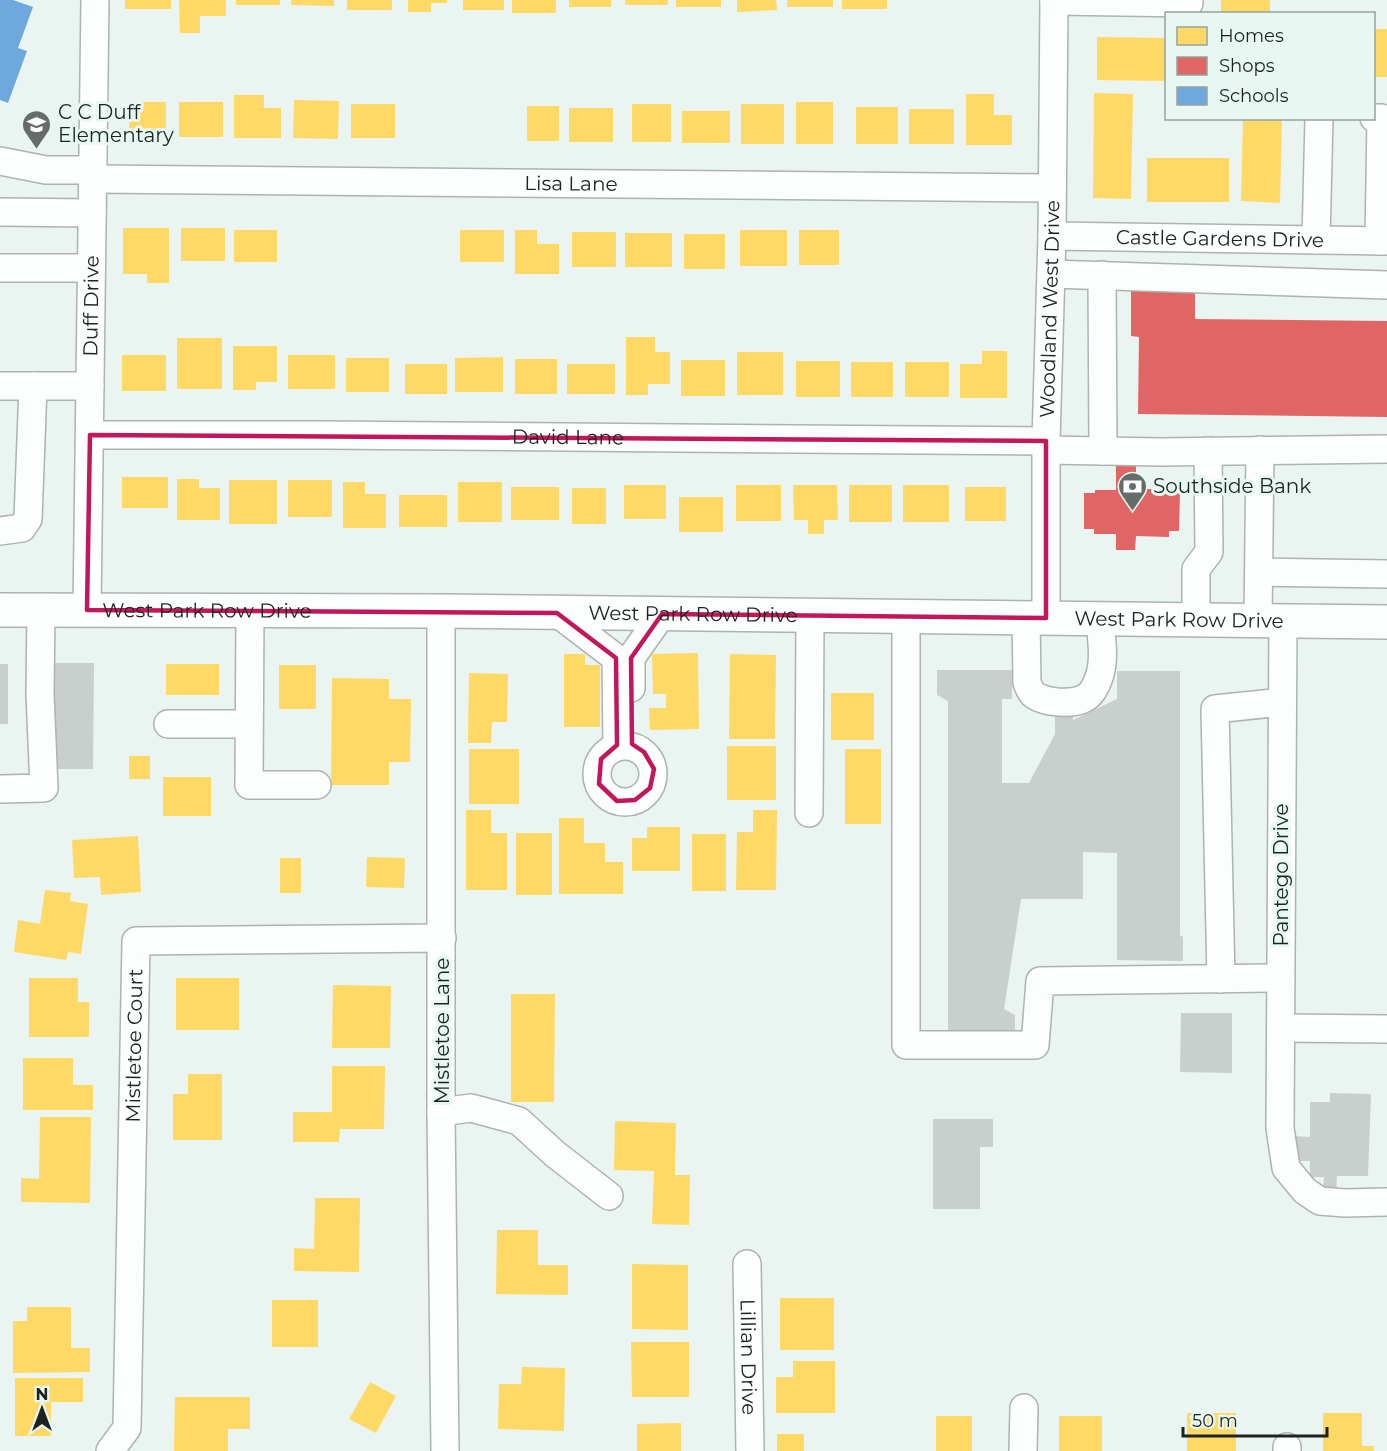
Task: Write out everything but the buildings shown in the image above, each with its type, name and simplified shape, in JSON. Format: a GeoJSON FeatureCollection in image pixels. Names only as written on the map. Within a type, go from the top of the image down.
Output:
{"type":"FeatureCollection","features":[{"type":"Feature","properties":{"kind":"main road","name":"West Park Row Drive"},"geometry":{"type":"LineString","coordinates":[[0,610],[441,611],[1387,622]]}},
{"type":"Feature","properties":{"kind":"street","name":"Duff Drive"},"geometry":{"type":"LineString","coordinates":[[87,610],[95,0]]}},
{"type":"Feature","properties":{"kind":"street"},"geometry":{"type":"LineString","coordinates":[[1054,1],[1189,3],[1189,0]]}},
{"type":"Feature","properties":{"kind":"street","name":"Woodland West Drive"},"geometry":{"type":"LineString","coordinates":[[1036,618],[1046,445],[1051,274],[1054,1]]}},
{"type":"Feature","properties":{"kind":"street"},"geometry":{"type":"LineString","coordinates":[[1375,118],[1381,118],[1383,241]]}},
{"type":"Feature","properties":{"kind":"street"},"geometry":{"type":"LineString","coordinates":[[1316,240],[1318,120]]}},
{"type":"Feature","properties":{"kind":"street","name":"Lisa Lane"},"geometry":{"type":"LineString","coordinates":[[0,161],[46,170],[93,175],[1052,188]]}},
{"type":"Feature","properties":{"kind":"street"},"geometry":{"type":"LineString","coordinates":[[0,212],[92,213]]}},
{"type":"Feature","properties":{"kind":"street","name":"Castle Gardens Drive"},"geometry":{"type":"LineString","coordinates":[[1052,236],[1383,241]]}},
{"type":"Feature","properties":{"kind":"street"},"geometry":{"type":"LineString","coordinates":[[0,268],[92,268]]}},
{"type":"Feature","properties":{"kind":"street"},"geometry":{"type":"LineString","coordinates":[[1051,274],[1387,285]]}},
{"type":"Feature","properties":{"kind":"street"},"geometry":{"type":"LineString","coordinates":[[1102,275],[1103,451]]}},
{"type":"Feature","properties":{"kind":"street"},"geometry":{"type":"LineString","coordinates":[[0,386],[90,386]]}},
{"type":"Feature","properties":{"kind":"street"},"geometry":{"type":"LineString","coordinates":[[0,531],[22,528],[28,519],[33,386]]}},
{"type":"Feature","properties":{"kind":"street","name":"David Lane"},"geometry":{"type":"LineString","coordinates":[[90,435],[323,435],[1046,445],[1103,451],[1387,449]]}},
{"type":"Feature","properties":{"kind":"street","name":"Pantego Drive"},"geometry":{"type":"LineString","coordinates":[[1260,450],[1259,572],[1271,621],[1282,702],[1280,1128],[1286,1168],[1305,1191],[1320,1201],[1387,1202]]}},
{"type":"Feature","properties":{"kind":"street"},"geometry":{"type":"LineString","coordinates":[[1196,620],[1196,569],[1209,552],[1208,451]]}},
{"type":"Feature","properties":{"kind":"street"},"geometry":{"type":"LineString","coordinates":[[1259,572],[1387,574]]}},
{"type":"Feature","properties":{"kind":"street"},"geometry":{"type":"LineString","coordinates":[[0,789],[44,788],[40,694],[41,610]]}},
{"type":"Feature","properties":{"kind":"street"},"geometry":{"type":"LineString","coordinates":[[250,611],[249,785],[317,785]]}},
{"type":"Feature","properties":{"kind":"street","name":"Mistletoe Lane"},"geometry":{"type":"LineString","coordinates":[[441,611],[441,1112],[445,1451]]}},
{"type":"Feature","properties":{"kind":"street"},"geometry":{"type":"LineString","coordinates":[[557,613],[623,658]]}},
{"type":"Feature","properties":{"kind":"street"},"geometry":{"type":"LineString","coordinates":[[624,746],[623,658],[662,614]]}},
{"type":"Feature","properties":{"kind":"street"},"geometry":{"type":"LineString","coordinates":[[809,813],[810,615]]}},
{"type":"Feature","properties":{"kind":"street"},"geometry":{"type":"LineString","coordinates":[[906,617],[906,1045],[1035,1045],[1040,981],[1280,978]]}},
{"type":"Feature","properties":{"kind":"street"},"geometry":{"type":"LineString","coordinates":[[1036,618],[1027,683],[1030,691],[1035,695],[1051,701],[1085,698],[1092,692],[1099,678],[1102,656],[1100,619]]}},
{"type":"Feature","properties":{"kind":"street"},"geometry":{"type":"LineString","coordinates":[[1221,979],[1215,709],[1282,702]]}},
{"type":"Feature","properties":{"kind":"street"},"geometry":{"type":"LineString","coordinates":[[168,724],[249,724]]}},
{"type":"Feature","properties":{"kind":"street","name":"Mistletoe Court"},"geometry":{"type":"LineString","coordinates":[[110,1451],[127,1428],[136,941],[442,938]]}},
{"type":"Feature","properties":{"kind":"street"},"geometry":{"type":"LineString","coordinates":[[1281,1028],[1387,1029]]}},
{"type":"Feature","properties":{"kind":"street"},"geometry":{"type":"LineString","coordinates":[[441,1112],[471,1108],[519,1121],[555,1154],[609,1196]]}},
{"type":"Feature","properties":{"kind":"street","name":"Lillian Drive"},"geometry":{"type":"LineString","coordinates":[[747,1264],[750,1451]]}},
{"type":"Feature","properties":{"kind":"street"},"geometry":{"type":"LineString","coordinates":[[1023,1408],[1023,1451]]}},
{"type":"Feature","properties":{"kind":"highlighted area"},"geometry":{"type":"Polygon","coordinates":[[[90,435],[1046,441],[1046,618],[662,614],[631,658],[632,744],[644,752],[654,769],[650,788],[635,800],[617,801],[599,784],[601,759],[617,745],[616,658],[557,613],[87,610],[90,435]]]}},
{"type":"Feature","properties":{"kind":"place","name":"C C Duff Elementary"},"geometry":{"type":"Point","coordinates":[37,150]}},
{"type":"Feature","properties":{"kind":"place","name":"Southside Bank"},"geometry":{"type":"Point","coordinates":[1132,512]}}]}
